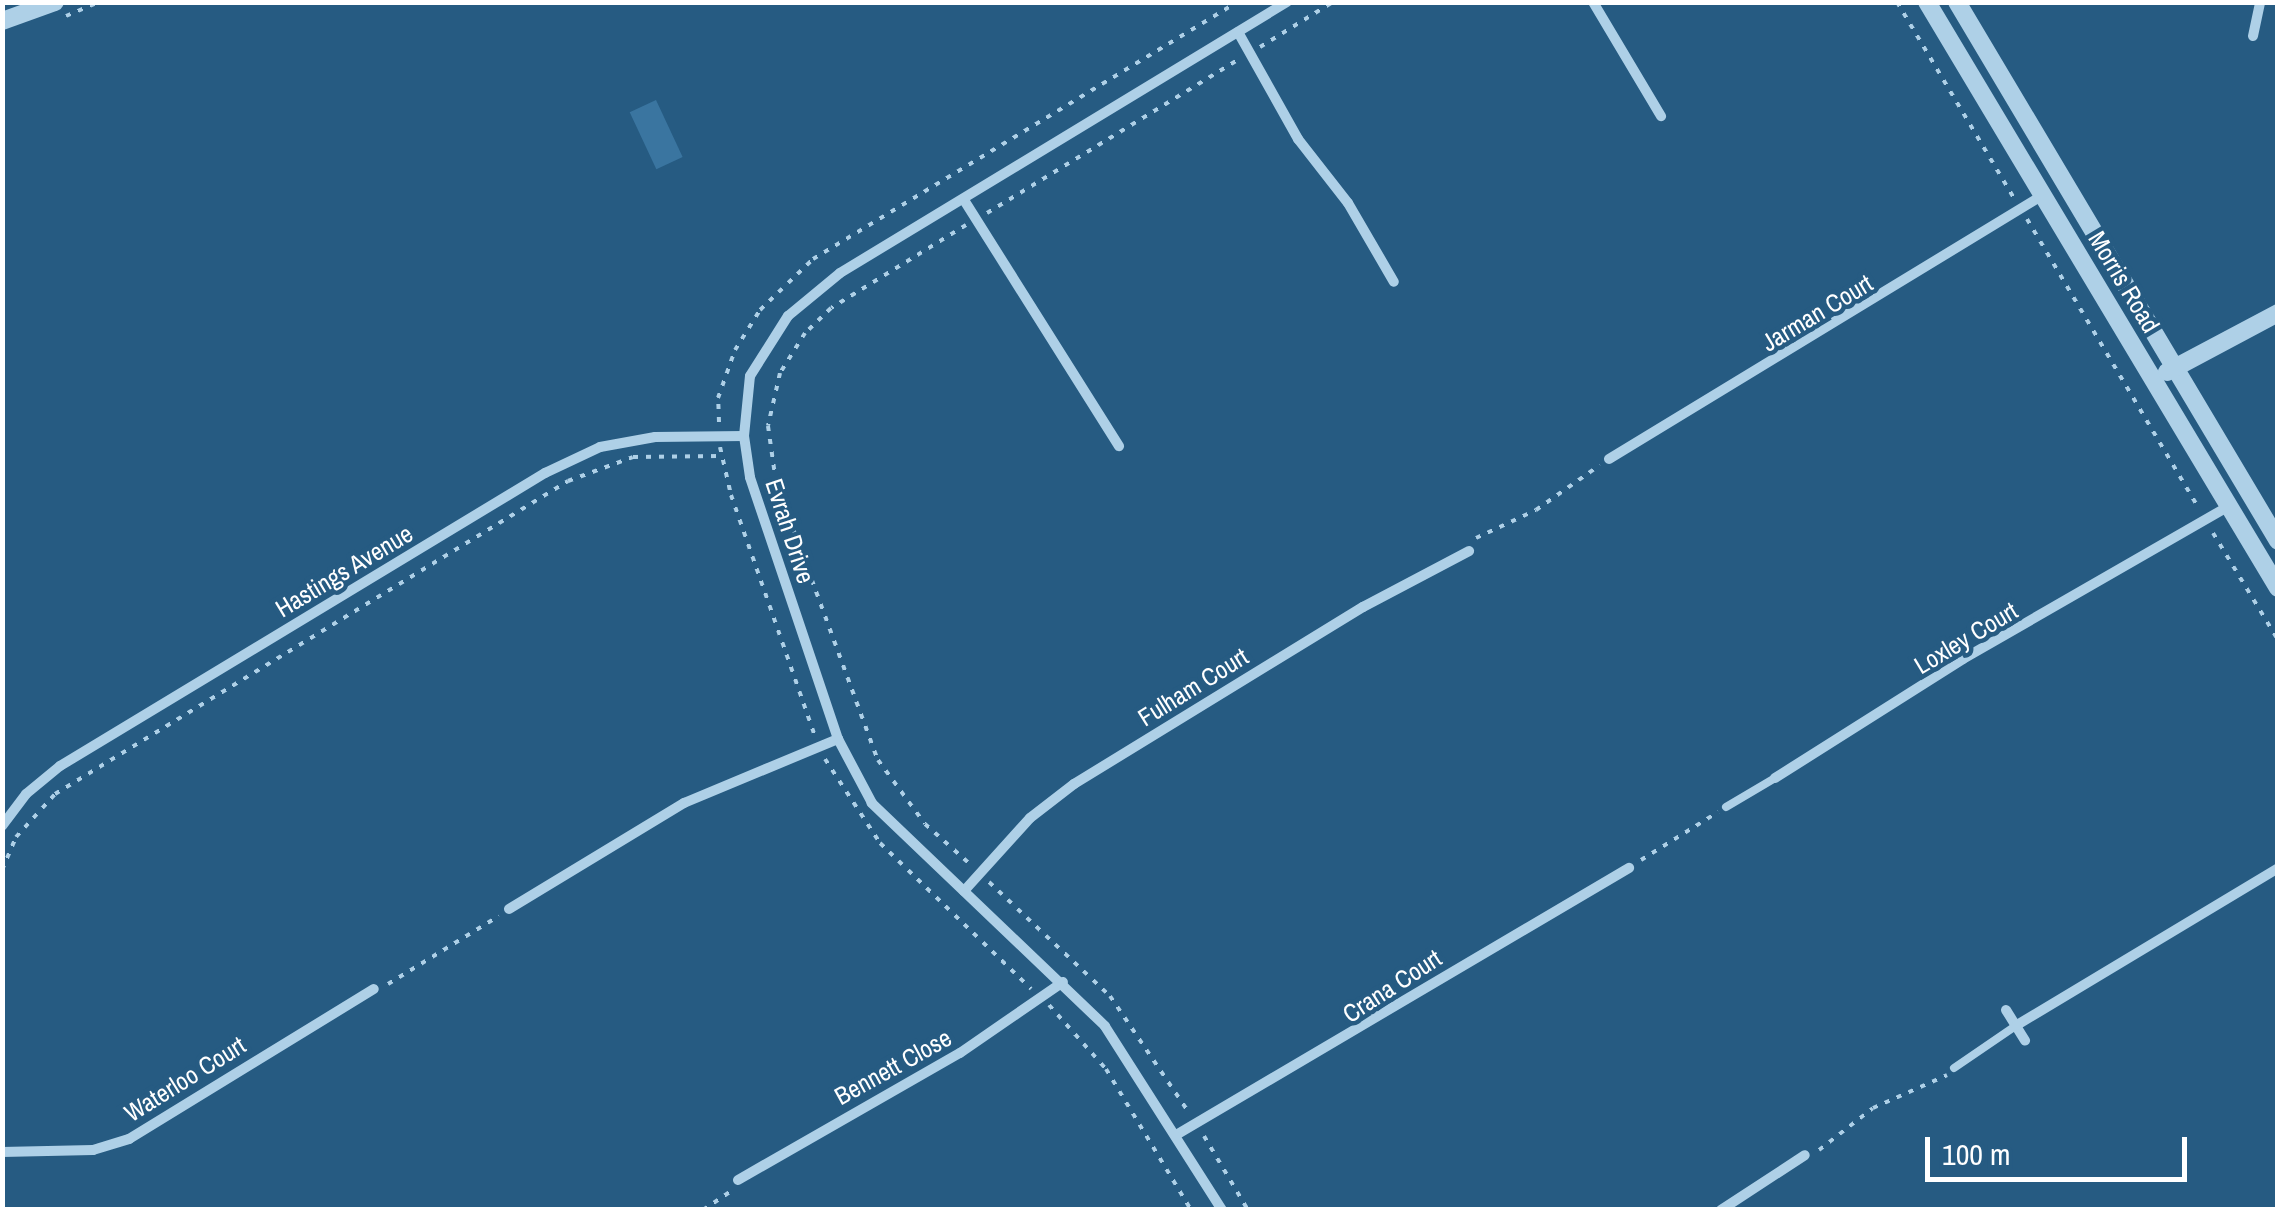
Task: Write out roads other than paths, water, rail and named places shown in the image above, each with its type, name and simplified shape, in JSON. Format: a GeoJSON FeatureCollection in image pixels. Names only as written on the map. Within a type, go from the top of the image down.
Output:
{"type":"FeatureCollection","features":[{"type":"Feature","properties":{"kind":"street"},"geometry":{"type":"LineString","coordinates":[[2,21],[55,2]]}},
{"type":"Feature","properties":{"kind":"street","name":"Evrah Drive"},"geometry":{"type":"LineString","coordinates":[[1222,1210],[1105,1026],[1064,982],[884,818],[838,739],[750,477],[744,436],[750,376],[788,316],[840,272],[1287,2]]}},
{"type":"Feature","properties":{"kind":"street"},"geometry":{"type":"LineString","coordinates":[[1593,2],[1660,116]]}},
{"type":"Feature","properties":{"kind":"street","name":"Morris Road"},"geometry":{"type":"LineString","coordinates":[[1927,2],[2278,588]]}},
{"type":"Feature","properties":{"kind":"street","name":"Morris Road"},"geometry":{"type":"LineString","coordinates":[[1957,2],[2278,541]]}},
{"type":"Feature","properties":{"kind":"street"},"geometry":{"type":"LineString","coordinates":[[2254,36],[2260,2]]}},
{"type":"Feature","properties":{"kind":"street"},"geometry":{"type":"LineString","coordinates":[[1238,32],[1298,139],[1348,203],[1394,282]]}},
{"type":"Feature","properties":{"kind":"street","name":"Jarman Court"},"geometry":{"type":"LineString","coordinates":[[1609,459],[2044,195]]}},
{"type":"Feature","properties":{"kind":"street"},"geometry":{"type":"LineString","coordinates":[[964,200],[1119,446]]}},
{"type":"Feature","properties":{"kind":"street"},"geometry":{"type":"LineString","coordinates":[[2154,380],[2278,314]]}},
{"type":"Feature","properties":{"kind":"street","name":"Hastings Avenue"},"geometry":{"type":"LineString","coordinates":[[2,826],[26,794],[60,766],[546,473],[600,447],[744,436]]}},
{"type":"Feature","properties":{"kind":"street"},"geometry":{"type":"LineString","coordinates":[[2207,470],[2228,458]]}},
{"type":"Feature","properties":{"kind":"street","name":"Loxley Court"},"geometry":{"type":"LineString","coordinates":[[1776,778],[1963,659],[2229,506]]}},
{"type":"Feature","properties":{"kind":"street","name":"Fulham Court"},"geometry":{"type":"LineString","coordinates":[[964,891],[1030,818],[1074,784],[1363,608],[1468,551]]}},
{"type":"Feature","properties":{"kind":"street"},"geometry":{"type":"LineString","coordinates":[[509,909],[684,803],[838,739]]}},
{"type":"Feature","properties":{"kind":"street","name":"Crana Court"},"geometry":{"type":"LineString","coordinates":[[1176,1135],[1629,868]]}},
{"type":"Feature","properties":{"kind":"street"},"geometry":{"type":"LineString","coordinates":[[2017,1026],[2278,868]]}},
{"type":"Feature","properties":{"kind":"street","name":"Bennett Close"},"geometry":{"type":"LineString","coordinates":[[738,1180],[960,1053],[1064,982]]}},
{"type":"Feature","properties":{"kind":"street","name":"Waterloo Court"},"geometry":{"type":"LineString","coordinates":[[2,1152],[93,1150],[129,1138],[374,989]]}},
{"type":"Feature","properties":{"kind":"street"},"geometry":{"type":"LineString","coordinates":[[2006,1010],[2026,1040]]}},
{"type":"Feature","properties":{"kind":"street"},"geometry":{"type":"LineString","coordinates":[[1721,1210],[1805,1155]]}},
{"type":"Feature","properties":{"kind":"lane","name":"Loxley Court"},"geometry":{"type":"LineString","coordinates":[[1726,807],[1776,778]]}},
{"type":"Feature","properties":{"kind":"lane"},"geometry":{"type":"LineString","coordinates":[[1954,1068],[2017,1026]]}}]}
